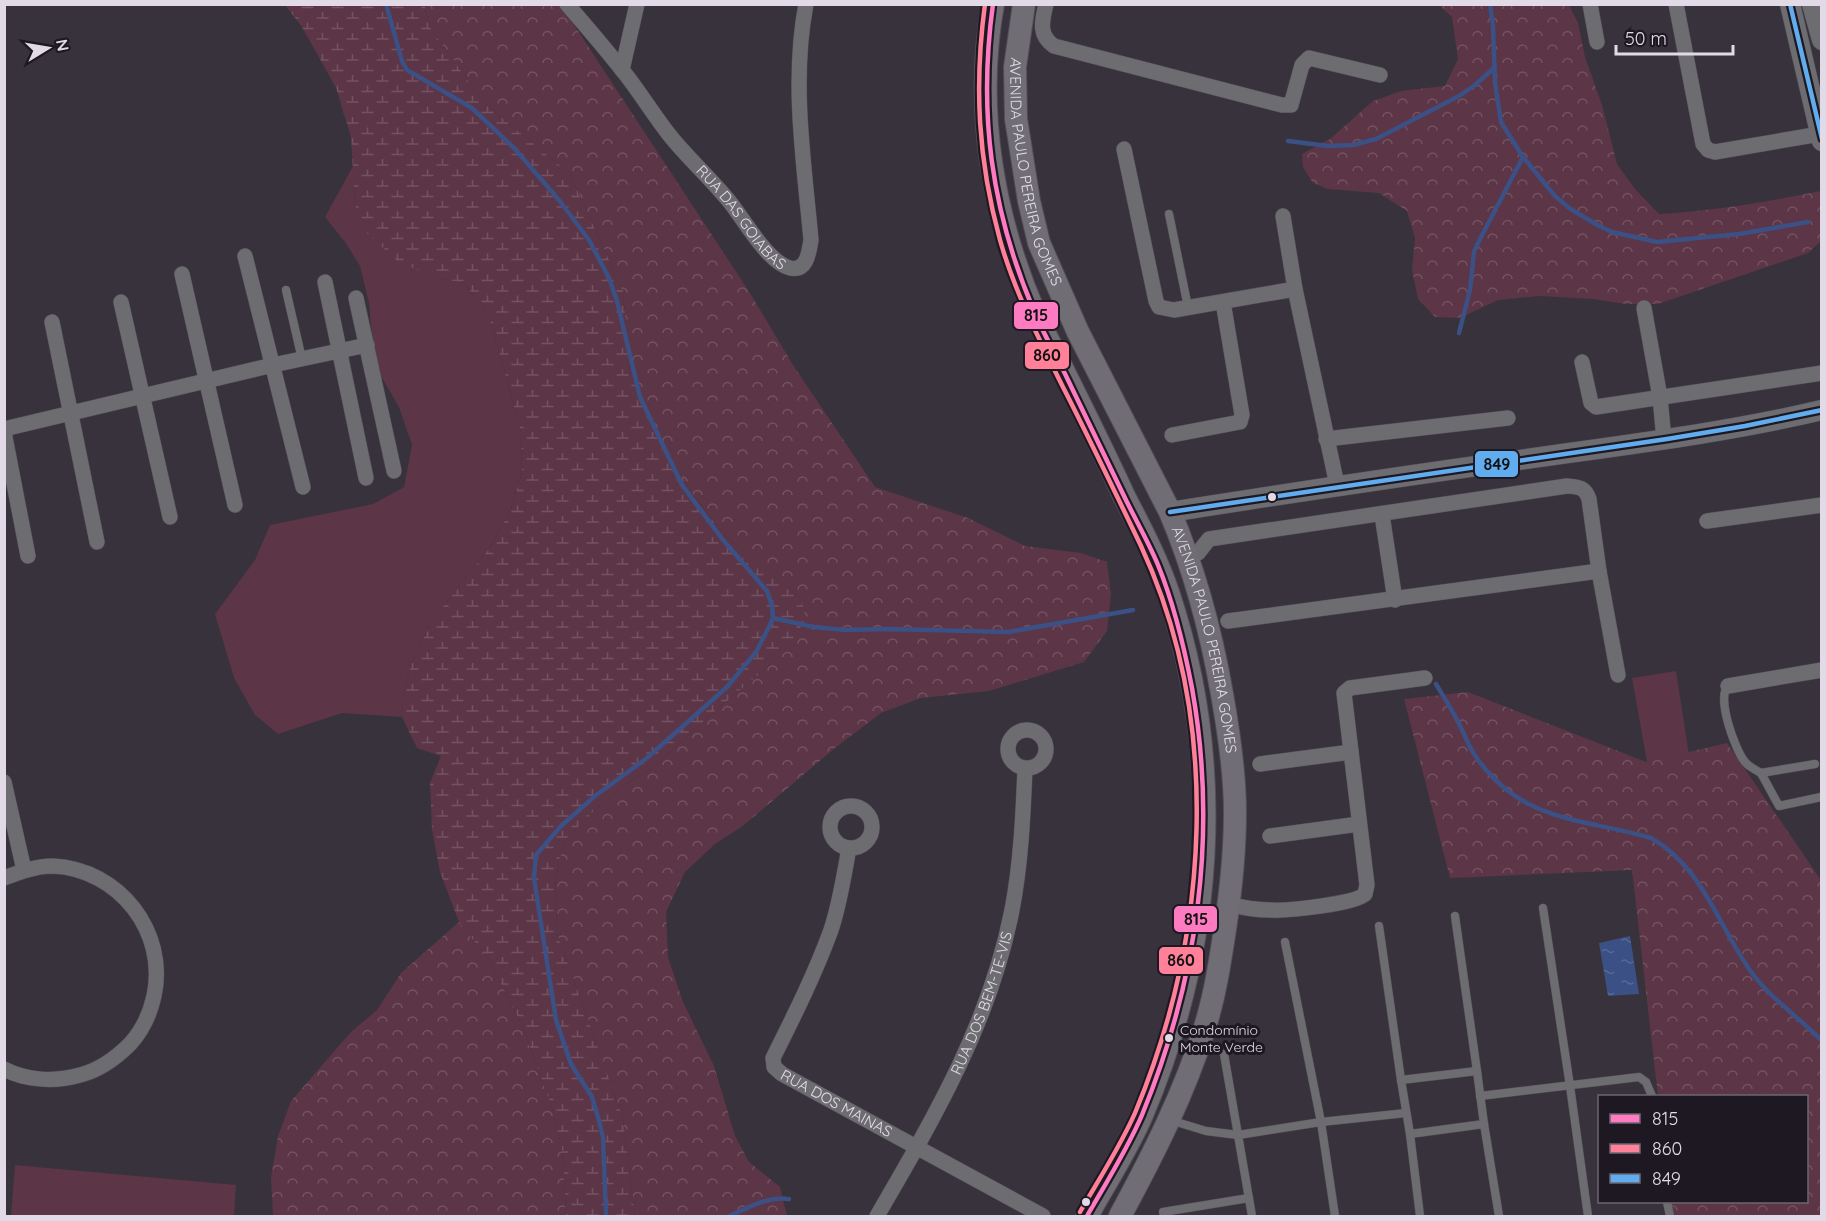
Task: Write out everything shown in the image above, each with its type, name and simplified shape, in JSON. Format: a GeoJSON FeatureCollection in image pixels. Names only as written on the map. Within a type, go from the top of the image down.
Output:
{"type":"FeatureCollection","features":[{"type":"Feature","properties":{"kind":"main road","name":"AVENIDA PAULO PEREIRA GOMES"},"geometry":{"type":"LineString","coordinates":[[993,4],[985,67],[985,120],[991,161],[1010,248],[1035,314],[1148,544],[1168,592],[1192,695],[1204,781],[1205,829],[1202,879],[1197,923],[1183,994],[1161,1065],[1141,1116],[1087,1216]]}},
{"type":"Feature","properties":{"kind":"main road","name":"AVENIDA PAULO PEREIRA GOMES"},"geometry":{"type":"LineString","coordinates":[[1024,4],[1015,67],[1016,119],[1029,201],[1039,243],[1078,332],[1170,512],[1188,557],[1209,627],[1231,750],[1235,811],[1232,878],[1221,956],[1205,1025],[1170,1120],[1119,1216]]}},
{"type":"Feature","properties":{"kind":"street","name":"RUA DAS GOIABAS"},"geometry":{"type":"LineString","coordinates":[[567,4],[622,70],[671,137],[729,201],[766,250],[783,266],[798,268],[806,262],[811,240],[798,95],[798,56],[806,4]]}},
{"type":"Feature","properties":{"kind":"street"},"geometry":{"type":"LineString","coordinates":[[622,70],[637,4]]}},
{"type":"Feature","properties":{"kind":"street"},"geometry":{"type":"LineString","coordinates":[[1046,4],[1043,31],[1046,40],[1054,46],[1282,105],[1291,105],[1302,65],[1309,58],[1380,75]]}},
{"type":"Feature","properties":{"kind":"street"},"geometry":{"type":"LineString","coordinates":[[1590,4],[1597,42]]}},
{"type":"Feature","properties":{"kind":"street"},"geometry":{"type":"LineString","coordinates":[[1676,4],[1703,144],[1707,150],[1715,152],[1821,137],[1790,4]]}},
{"type":"Feature","properties":{"kind":"street"},"geometry":{"type":"LineString","coordinates":[[1812,4],[1821,40]]}},
{"type":"Feature","properties":{"kind":"street"},"geometry":{"type":"LineString","coordinates":[[1124,149],[1159,307],[1163,309],[1188,307],[1295,289]]}},
{"type":"Feature","properties":{"kind":"street"},"geometry":{"type":"LineString","coordinates":[[1283,216],[1295,289],[1337,485]]}},
{"type":"Feature","properties":{"kind":"street"},"geometry":{"type":"LineString","coordinates":[[245,256],[303,487]]}},
{"type":"Feature","properties":{"kind":"street"},"geometry":{"type":"LineString","coordinates":[[182,274],[235,505]]}},
{"type":"Feature","properties":{"kind":"street"},"geometry":{"type":"LineString","coordinates":[[325,282],[366,478]]}},
{"type":"Feature","properties":{"kind":"street"},"geometry":{"type":"LineString","coordinates":[[356,298],[394,471]]}},
{"type":"Feature","properties":{"kind":"street"},"geometry":{"type":"LineString","coordinates":[[121,302],[170,517]]}},
{"type":"Feature","properties":{"kind":"street"},"geometry":{"type":"LineString","coordinates":[[1172,435],[1240,422],[1242,415],[1223,302]]}},
{"type":"Feature","properties":{"kind":"street"},"geometry":{"type":"LineString","coordinates":[[1644,309],[1660,397],[1664,440]]}},
{"type":"Feature","properties":{"kind":"street"},"geometry":{"type":"LineString","coordinates":[[52,322],[97,542]]}},
{"type":"Feature","properties":{"kind":"street"},"geometry":{"type":"LineString","coordinates":[[28,556],[4,431],[141,396],[367,345]]}},
{"type":"Feature","properties":{"kind":"street"},"geometry":{"type":"LineString","coordinates":[[1582,362],[1593,406],[1596,407],[1821,373]]}},
{"type":"Feature","properties":{"kind":"street"},"geometry":{"type":"LineString","coordinates":[[1170,512],[1337,485],[1664,440],[1768,423],[1821,410]]}},
{"type":"Feature","properties":{"kind":"street"},"geometry":{"type":"LineString","coordinates":[[1326,439],[1508,418]]}},
{"type":"Feature","properties":{"kind":"street"},"geometry":{"type":"LineString","coordinates":[[1188,557],[1198,553],[1209,539],[1567,486],[1578,487],[1587,492],[1589,499],[1599,571],[1618,675]]}},
{"type":"Feature","properties":{"kind":"street"},"geometry":{"type":"LineString","coordinates":[[1707,521],[1821,505]]}},
{"type":"Feature","properties":{"kind":"street"},"geometry":{"type":"LineString","coordinates":[[1382,515],[1395,600]]}},
{"type":"Feature","properties":{"kind":"street"},"geometry":{"type":"LineString","coordinates":[[1228,621],[1599,571]]}},
{"type":"Feature","properties":{"kind":"street"},"geometry":{"type":"LineString","coordinates":[[1728,686],[1821,670]]}},
{"type":"Feature","properties":{"kind":"street"},"geometry":{"type":"LineString","coordinates":[[1229,904],[1274,910],[1297,909],[1362,898],[1367,885],[1344,693],[1347,690],[1425,678]]}},
{"type":"Feature","properties":{"kind":"street"},"geometry":{"type":"LineString","coordinates":[[1260,764],[1351,752]]}},
{"type":"Feature","properties":{"kind":"street","name":"RUA DOS BEM-TE-VIS"},"geometry":{"type":"LineString","coordinates":[[877,1216],[962,1063],[1000,962],[1012,909],[1020,848],[1025,769]]}},
{"type":"Feature","properties":{"kind":"street"},"geometry":{"type":"LineString","coordinates":[[4,782],[24,870]]}},
{"type":"Feature","properties":{"kind":"street"},"geometry":{"type":"LineString","coordinates":[[1270,836],[1359,824]]}},
{"type":"Feature","properties":{"kind":"street","name":"RUA DOS MAINAS"},"geometry":{"type":"LineString","coordinates":[[849,848],[831,928],[812,980],[772,1063],[774,1067],[782,1074],[1043,1216]]}},
{"type":"Feature","properties":{"kind":"street"},"geometry":{"type":"LineString","coordinates":[[4,878],[24,870],[52,866],[81,871],[107,883],[130,902],[146,926],[155,953],[157,982],[151,1011],[137,1036],[117,1057],[92,1072],[64,1079],[35,1079],[4,1069]]}},
{"type":"Feature","properties":{"kind":"lane"},"geometry":{"type":"LineString","coordinates":[[1169,214],[1188,307]]}},
{"type":"Feature","properties":{"kind":"lane"},"geometry":{"type":"LineString","coordinates":[[286,290],[302,359]]}},
{"type":"Feature","properties":{"kind":"lane"},"geometry":{"type":"LineString","coordinates":[[1728,686],[1724,689],[1723,695],[1729,727],[1745,762],[1761,773],[1779,806],[1821,797]]}},
{"type":"Feature","properties":{"kind":"lane"},"geometry":{"type":"LineString","coordinates":[[1761,773],[1815,764]]}},
{"type":"Feature","properties":{"kind":"lane"},"geometry":{"type":"LineString","coordinates":[[1543,908],[1588,1216]]}},
{"type":"Feature","properties":{"kind":"lane"},"geometry":{"type":"LineString","coordinates":[[1455,916],[1498,1216]]}},
{"type":"Feature","properties":{"kind":"lane"},"geometry":{"type":"LineString","coordinates":[[1379,926],[1420,1216]]}},
{"type":"Feature","properties":{"kind":"lane"},"geometry":{"type":"LineString","coordinates":[[1285,942],[1321,1122],[1335,1216]]}},
{"type":"Feature","properties":{"kind":"lane"},"geometry":{"type":"LineString","coordinates":[[1224,1054],[1252,1216]]}},
{"type":"Feature","properties":{"kind":"lane"},"geometry":{"type":"LineString","coordinates":[[1401,1080],[1477,1071]]}},
{"type":"Feature","properties":{"kind":"lane"},"geometry":{"type":"LineString","coordinates":[[1480,1096],[1639,1077],[1646,1082],[1652,1095]]}},
{"type":"Feature","properties":{"kind":"lane"},"geometry":{"type":"LineString","coordinates":[[1170,1120],[1206,1131],[1239,1135],[1321,1122],[1406,1113]]}},
{"type":"Feature","properties":{"kind":"lane"},"geometry":{"type":"LineString","coordinates":[[1410,1134],[1484,1124]]}},
{"type":"Feature","properties":{"kind":"lane"},"geometry":{"type":"LineString","coordinates":[[1163,1212],[1249,1198]]}},
{"type":"Feature","properties":{"kind":"green space"},"geometry":{"type":"Polygon","coordinates":[[[285,5],[425,5],[429,26],[484,103],[570,174],[623,291],[630,374],[671,459],[694,496],[722,533],[801,599],[806,619],[792,640],[770,665],[650,770],[627,783],[598,807],[567,838],[559,860],[555,887],[557,933],[623,1118],[635,1216],[566,1216],[563,1153],[551,1105],[522,1025],[489,960],[459,922],[440,872],[432,830],[430,783],[441,756],[417,748],[402,717],[404,691],[411,664],[432,620],[489,549],[511,509],[522,473],[521,432],[492,326],[484,306],[463,283],[439,278],[398,262],[366,232],[355,205],[351,137],[336,88],[302,27],[285,5]]]}},
{"type":"Feature","properties":{"kind":"green space"},"geometry":{"type":"Polygon","coordinates":[[[425,5],[561,5],[750,293],[793,365],[875,487],[968,518],[1025,546],[1081,553],[1107,562],[1111,594],[1107,631],[1084,662],[989,691],[921,698],[881,713],[835,748],[744,825],[715,844],[685,872],[666,912],[668,957],[683,1002],[714,1066],[735,1136],[749,1162],[780,1187],[787,1216],[635,1216],[623,1118],[557,933],[555,887],[559,860],[567,838],[598,807],[627,783],[650,770],[770,665],[801,599],[722,533],[694,496],[671,459],[630,374],[623,291],[570,174],[484,103],[429,26],[425,5]]]}},
{"type":"Feature","properties":{"kind":"green space"},"geometry":{"type":"Polygon","coordinates":[[[1439,5],[1569,5],[1578,23],[1585,57],[1602,105],[1617,164],[1635,189],[1659,214],[1740,206],[1820,191],[1821,241],[1808,253],[1658,304],[1625,304],[1593,299],[1540,296],[1498,300],[1460,318],[1435,317],[1418,299],[1412,270],[1415,238],[1407,211],[1379,193],[1328,189],[1313,183],[1303,167],[1302,154],[1330,139],[1373,101],[1401,91],[1445,86],[1458,59],[1452,17],[1439,5]]]}},
{"type":"Feature","properties":{"kind":"green space"},"geometry":{"type":"Polygon","coordinates":[[[353,166],[355,205],[439,278],[463,283],[484,306],[492,326],[521,432],[522,473],[511,509],[489,549],[432,620],[411,664],[404,691],[402,717],[342,713],[278,734],[255,715],[234,678],[215,614],[255,560],[270,525],[373,504],[404,487],[412,445],[399,407],[381,376],[372,337],[369,303],[360,266],[325,217],[353,166]]]}},
{"type":"Feature","properties":{"kind":"green space"},"geometry":{"type":"Polygon","coordinates":[[[1676,671],[1689,755],[1647,762],[1632,678],[1676,671]]]}},
{"type":"Feature","properties":{"kind":"green space"},"geometry":{"type":"Polygon","coordinates":[[[1468,692],[1646,762],[1727,743],[1821,880],[1821,1216],[1671,1216],[1670,1203],[1808,1203],[1808,1095],[1658,1095],[1632,870],[1450,878],[1404,699],[1468,692]]]}},
{"type":"Feature","properties":{"kind":"green space"},"geometry":{"type":"Polygon","coordinates":[[[459,922],[489,960],[522,1025],[551,1105],[563,1153],[566,1216],[273,1216],[271,1178],[278,1136],[291,1101],[351,1032],[377,1010],[401,973],[459,922]]]}},
{"type":"Feature","properties":{"kind":"green space"},"geometry":{"type":"Polygon","coordinates":[[[15,1165],[236,1185],[234,1216],[11,1216],[15,1165]]]}},
{"type":"Feature","properties":{"kind":"water"},"geometry":{"type":"Polygon","coordinates":[[[1630,936],[1639,994],[1608,996],[1599,943],[1630,936]]]}},
{"type":"Feature","properties":{"kind":"waterway"},"geometry":{"type":"LineString","coordinates":[[386,4],[402,61],[407,70],[472,108],[515,149],[559,200],[589,240],[609,278],[617,301],[640,397],[682,485],[723,540],[767,591],[772,606],[773,618],[756,652],[727,687],[647,758],[595,796],[561,826],[536,855],[534,878],[556,1020],[571,1064],[592,1097],[603,1137],[606,1216]]}},
{"type":"Feature","properties":{"kind":"waterway"},"geometry":{"type":"LineString","coordinates":[[1490,4],[1495,83],[1501,122],[1523,157],[1555,196],[1569,208],[1612,232],[1657,242],[1739,234],[1808,222]]}},
{"type":"Feature","properties":{"kind":"waterway"},"geometry":{"type":"LineString","coordinates":[[1288,141],[1328,146],[1353,145],[1376,139],[1459,96],[1495,67]]}},
{"type":"Feature","properties":{"kind":"waterway"},"geometry":{"type":"LineString","coordinates":[[1459,333],[1470,290],[1474,252],[1523,157]]}},
{"type":"Feature","properties":{"kind":"waterway"},"geometry":{"type":"LineString","coordinates":[[773,618],[814,627],[845,630],[1008,632],[1133,610]]}},
{"type":"Feature","properties":{"kind":"waterway"},"geometry":{"type":"LineString","coordinates":[[1436,684],[1476,757],[1494,779],[1513,795],[1555,815],[1651,838],[1669,850],[1697,882],[1752,973],[1777,1000],[1822,1041]]}},
{"type":"Feature","properties":{"kind":"waterway"},"geometry":{"type":"LineString","coordinates":[[729,1216],[765,1201],[789,1199]]}},
{"type":"Feature","properties":{"kind":"transit line","name":"860"},"geometry":{"type":"LineString","coordinates":[[985,4],[980,64],[980,123],[987,181],[1000,240],[1029,317],[1141,546],[1167,614],[1185,684],[1195,757],[1196,830],[1191,902],[1179,975],[1160,1045],[1135,1113],[1116,1151],[1080,1212]]}},
{"type":"Feature","properties":{"kind":"transit line","name":"815"},"geometry":{"type":"LineString","coordinates":[[993,4],[987,84],[988,122],[998,198],[1007,236],[1038,320],[1164,580],[1186,657],[1200,742],[1203,797],[1198,905],[1177,1011],[1142,1115],[1123,1154],[1087,1216]]}},
{"type":"Feature","properties":{"kind":"transit line","name":"849"},"geometry":{"type":"LineString","coordinates":[[1790,4],[1822,139]]}},
{"type":"Feature","properties":{"kind":"transit line","name":"849"},"geometry":{"type":"LineString","coordinates":[[1170,512],[1667,439],[1822,410]]}},
{"type":"Feature","properties":{"kind":"place","name":"Condomínio Monte Verde"},"geometry":{"type":"Point","coordinates":[1169,1038]}}]}
